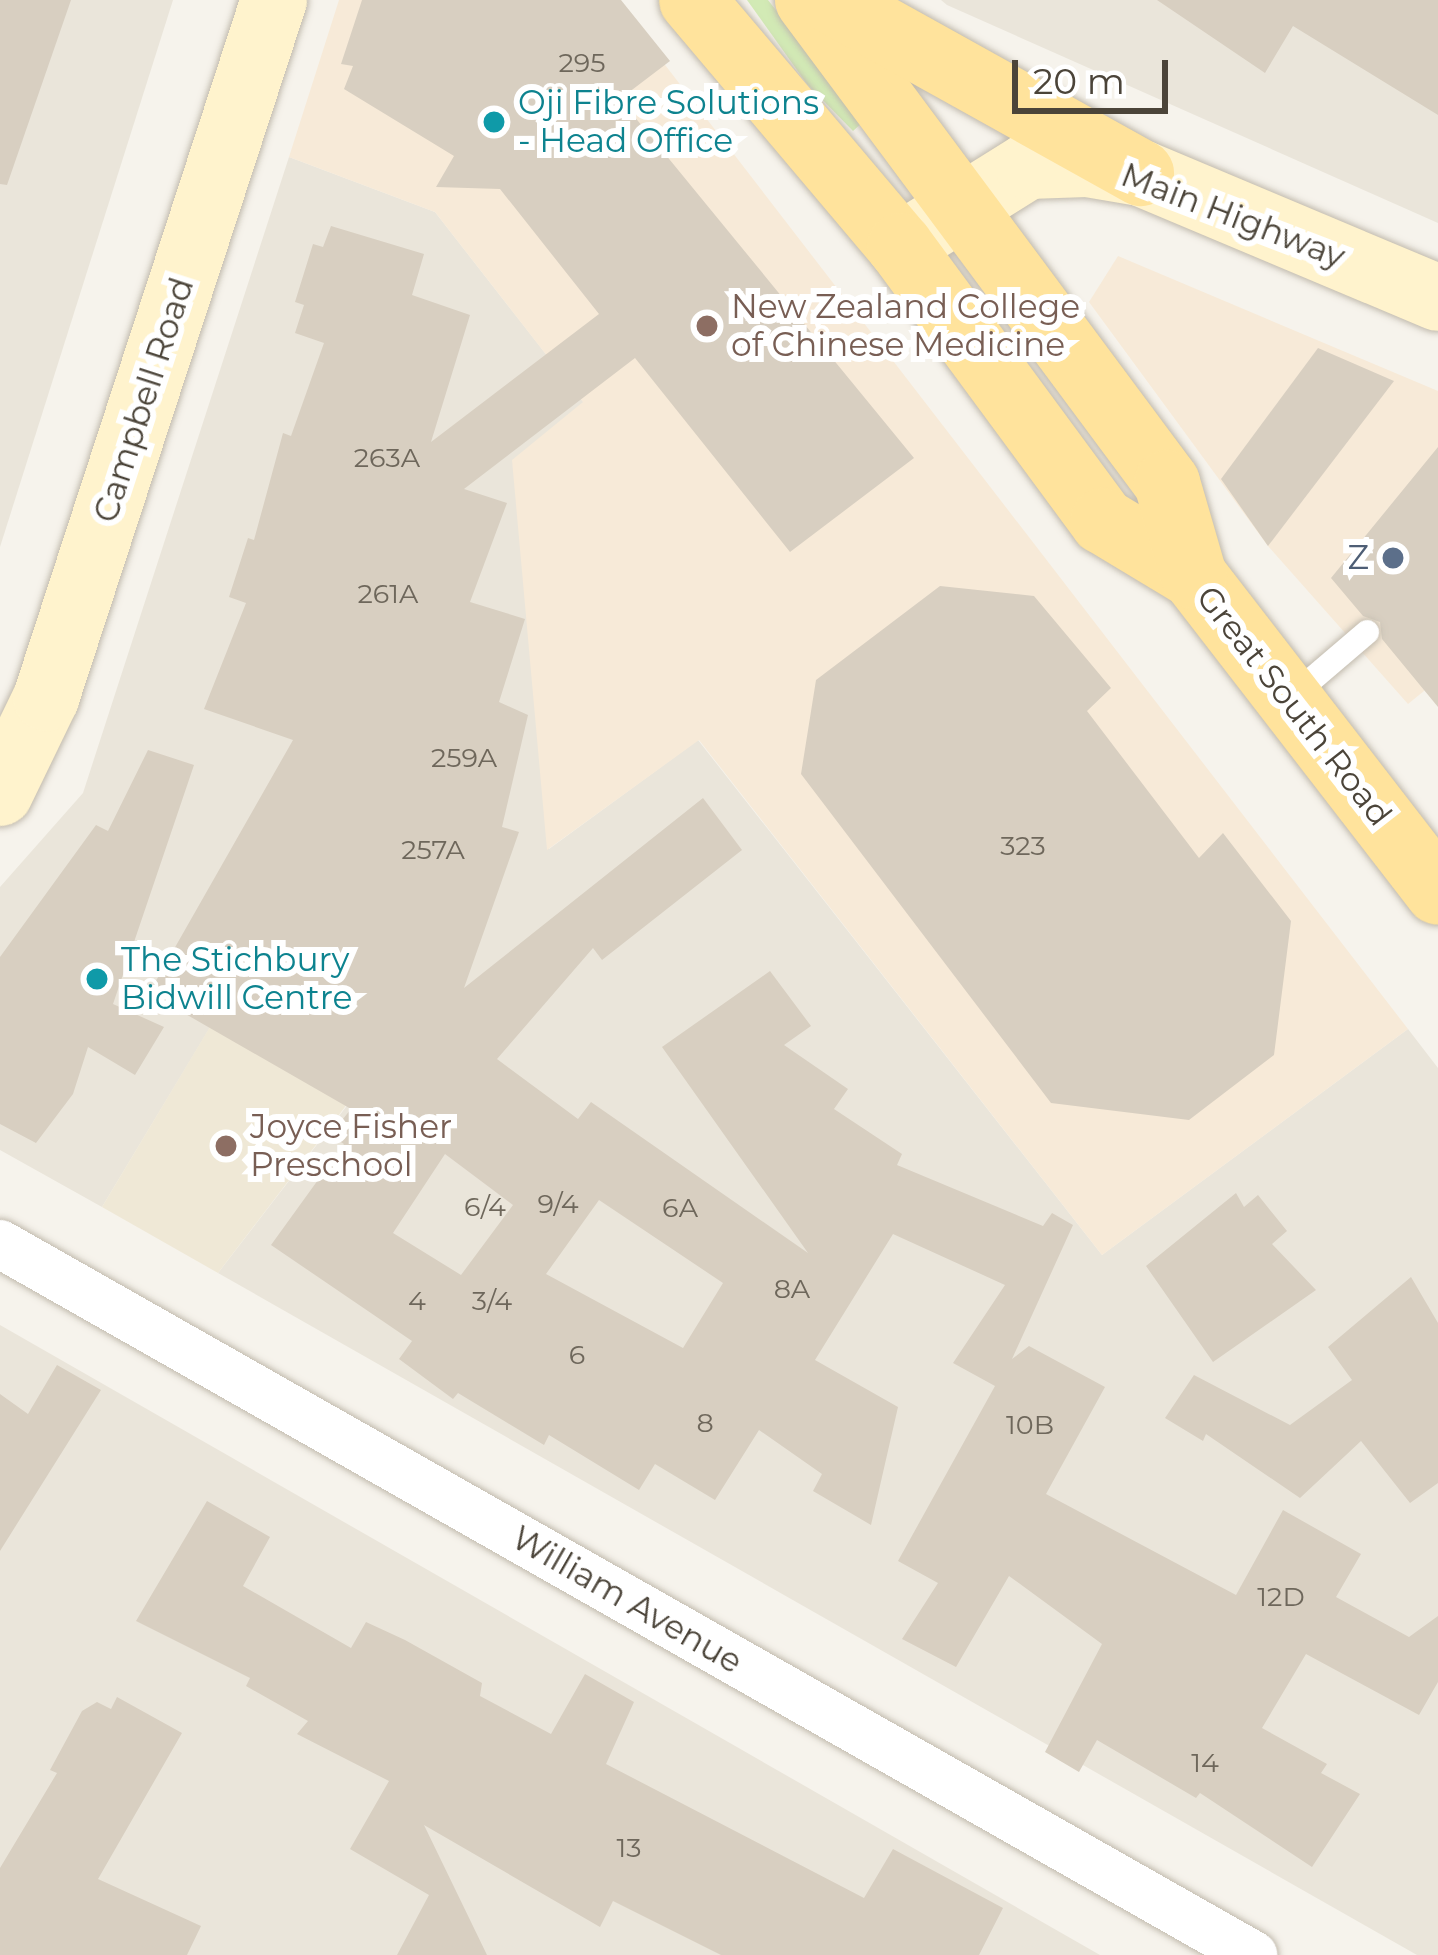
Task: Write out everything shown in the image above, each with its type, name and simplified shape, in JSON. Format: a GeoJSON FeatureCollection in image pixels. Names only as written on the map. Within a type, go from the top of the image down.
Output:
{"type":"FeatureCollection","features":[{"type":"Feature","properties":{"kind":"main road","name":"Campbell Road"},"geometry":{"type":"LineString","coordinates":[[0,793],[46,698],[274,0]]}},
{"type":"Feature","properties":{"kind":"main road","name":"Great South Road"},"geometry":{"type":"LineString","coordinates":[[692,0],[900,246],[1102,521],[1194,577],[1438,892]]}},
{"type":"Feature","properties":{"kind":"main road","name":"Great South Road"},"geometry":{"type":"LineString","coordinates":[[808,0],[1168,483],[1194,577]]}},
{"type":"Feature","properties":{"kind":"main road"},"geometry":{"type":"LineString","coordinates":[[830,0],[1141,173]]}},
{"type":"Feature","properties":{"kind":"main road","name":"Main Highway"},"geometry":{"type":"LineString","coordinates":[[900,246],[1028,166],[1141,173],[1438,298]]}},
{"type":"Feature","properties":{"kind":"street","name":"William Avenue"},"geometry":{"type":"LineString","coordinates":[[0,1244],[1253,1955]]}},
{"type":"Feature","properties":{"kind":"lane"},"geometry":{"type":"LineString","coordinates":[[1290,698],[1367,632]]}},
{"type":"Feature","properties":{"kind":"shaded area"},"geometry":{"type":"Polygon","coordinates":[[[0,0],[173,0],[0,547],[0,0]]]}},
{"type":"Feature","properties":{"kind":"shaded area"},"geometry":{"type":"Polygon","coordinates":[[[339,0],[615,0],[1408,1029],[1102,1255],[699,740],[547,850],[512,460],[583,402],[435,212],[289,157],[339,0]]]}},
{"type":"Feature","properties":{"kind":"shaded area"},"geometry":{"type":"Polygon","coordinates":[[[941,0],[1438,0],[1438,223],[947,5],[941,0]]]}},
{"type":"Feature","properties":{"kind":"shaded area"},"geometry":{"type":"Polygon","coordinates":[[[289,157],[435,212],[584,403],[549,849],[698,740],[1102,1255],[1408,1029],[1438,1068],[1438,1955],[1417,1955],[218,1273],[440,985],[286,901],[102,1207],[0,1150],[0,887],[83,793],[289,157]]]}},
{"type":"Feature","properties":{"kind":"shaded area"},"geometry":{"type":"Polygon","coordinates":[[[1118,256],[1438,391],[1438,659],[1424,691],[1408,704],[1268,546],[1089,302],[1118,256]]]}},
{"type":"Feature","properties":{"kind":"shaded area","name":"Joyce Fisher Preschool"},"geometry":{"type":"Polygon","coordinates":[[[286,900],[361,1086],[218,1273],[102,1207],[286,900]]]}},
{"type":"Feature","properties":{"kind":"shaded area"},"geometry":{"type":"Polygon","coordinates":[[[0,1325],[1100,1955],[0,1955],[0,1325]]]}},
{"type":"Feature","properties":{"kind":"green space"},"geometry":{"type":"Polygon","coordinates":[[[747,0],[768,0],[863,122],[853,131],[807,84],[747,0]]]}},
{"type":"Feature","properties":{"kind":"building"},"geometry":{"type":"Polygon","coordinates":[[[0,0],[71,0],[7,185],[0,184],[0,0]]]}},
{"type":"Feature","properties":{"kind":"building"},"geometry":{"type":"Polygon","coordinates":[[[362,0],[621,0],[670,61],[620,99],[914,458],[790,552],[635,358],[464,489],[507,503],[470,602],[525,619],[499,702],[528,715],[502,827],[519,832],[464,988],[703,798],[742,850],[602,960],[593,948],[497,1059],[578,1119],[591,1102],[808,1253],[662,1047],[770,971],[811,1026],[784,1045],[848,1089],[834,1109],[902,1154],[897,1165],[1043,1226],[1052,1213],[1073,1225],[1012,1359],[1029,1346],[1105,1387],[1046,1494],[1236,1595],[1283,1510],[1361,1554],[1336,1597],[1409,1637],[1438,1616],[1438,1682],[1419,1715],[1306,1654],[1262,1728],[1327,1764],[1321,1773],[1360,1794],[1312,1867],[1200,1793],[1196,1798],[1097,1740],[1079,1772],[1045,1752],[1102,1644],[1009,1576],[956,1667],[902,1639],[938,1583],[898,1561],[995,1386],[953,1363],[1005,1285],[893,1234],[815,1360],[898,1407],[871,1525],[813,1491],[822,1474],[759,1430],[715,1500],[655,1464],[639,1490],[549,1435],[544,1445],[458,1393],[453,1399],[399,1359],[412,1341],[271,1245],[344,1144],[330,1135],[351,1109],[149,993],[293,740],[204,709],[246,603],[229,597],[248,538],[254,540],[283,433],[291,436],[324,343],[295,333],[304,305],[295,302],[313,244],[323,247],[331,226],[424,254],[412,295],[470,315],[431,442],[599,314],[500,189],[436,187],[454,156],[344,89],[353,66],[341,64],[362,0]],[[445,1154],[393,1233],[461,1275],[513,1205],[445,1154]],[[599,1200],[546,1274],[683,1348],[723,1283],[599,1200]]]}},
{"type":"Feature","properties":{"kind":"building"},"geometry":{"type":"Polygon","coordinates":[[[1157,0],[1438,0],[1438,115],[1293,26],[1265,73],[1157,0]]]}},
{"type":"Feature","properties":{"kind":"building"},"geometry":{"type":"Polygon","coordinates":[[[1318,348],[1394,381],[1268,546],[1221,479],[1318,348]]]}},
{"type":"Feature","properties":{"kind":"building","name":"Z"},"geometry":{"type":"Polygon","coordinates":[[[1438,447],[1438,707],[1382,639],[1380,622],[1363,616],[1331,578],[1438,447]]]}},
{"type":"Feature","properties":{"kind":"building"},"geometry":{"type":"Polygon","coordinates":[[[940,586],[1034,596],[1111,688],[1087,711],[1199,858],[1223,833],[1291,921],[1274,1055],[1189,1120],[1051,1103],[801,774],[816,680],[940,586]]]}},
{"type":"Feature","properties":{"kind":"building","name":"The Stichbury Bidwill Centre"},"geometry":{"type":"Polygon","coordinates":[[[148,750],[194,765],[113,1004],[164,1027],[135,1075],[88,1047],[73,1094],[36,1143],[0,1124],[0,957],[96,825],[108,831],[148,750]]]}},
{"type":"Feature","properties":{"kind":"building"},"geometry":{"type":"Polygon","coordinates":[[[1236,1193],[1244,1207],[1258,1195],[1287,1231],[1272,1244],[1316,1290],[1213,1362],[1146,1266],[1236,1193]]]}},
{"type":"Feature","properties":{"kind":"building"},"geometry":{"type":"Polygon","coordinates":[[[1411,1277],[1438,1323],[1438,1483],[1410,1503],[1361,1441],[1300,1498],[1206,1434],[1203,1441],[1165,1418],[1194,1375],[1290,1425],[1352,1380],[1328,1347],[1411,1277]]]}},
{"type":"Feature","properties":{"kind":"building"},"geometry":{"type":"Polygon","coordinates":[[[57,1365],[101,1390],[0,1551],[0,1394],[28,1414],[57,1365]]]}},
{"type":"Feature","properties":{"kind":"building"},"geometry":{"type":"Polygon","coordinates":[[[207,1501],[270,1537],[243,1586],[351,1648],[366,1622],[405,1640],[482,1683],[480,1696],[551,1734],[585,1674],[634,1702],[606,1764],[864,1898],[893,1849],[1003,1908],[979,1955],[721,1955],[613,1901],[600,1927],[424,1825],[487,1955],[397,1955],[429,1895],[350,1849],[389,1781],[297,1734],[308,1721],[246,1686],[250,1678],[136,1621],[207,1501]]]}},
{"type":"Feature","properties":{"kind":"building"},"geometry":{"type":"Polygon","coordinates":[[[117,1697],[182,1733],[98,1879],[201,1926],[187,1955],[0,1955],[0,1868],[57,1773],[50,1770],[82,1711],[97,1702],[111,1709],[117,1697]]]}},
{"type":"Feature","properties":{"kind":"place","name":"Oji Fibre Solutions - Head Office"},"geometry":{"type":"Point","coordinates":[494,122]}},
{"type":"Feature","properties":{"kind":"place","name":"New Zealand College of Chinese Medicine"},"geometry":{"type":"Point","coordinates":[707,326]}},
{"type":"Feature","properties":{"kind":"place","name":"Z"},"geometry":{"type":"Point","coordinates":[1393,558]}},
{"type":"Feature","properties":{"kind":"place","name":"The Stichbury Bidwill Centre"},"geometry":{"type":"Point","coordinates":[97,979]}},
{"type":"Feature","properties":{"kind":"place","name":"Joyce Fisher Preschool"},"geometry":{"type":"Point","coordinates":[226,1146]}}]}
